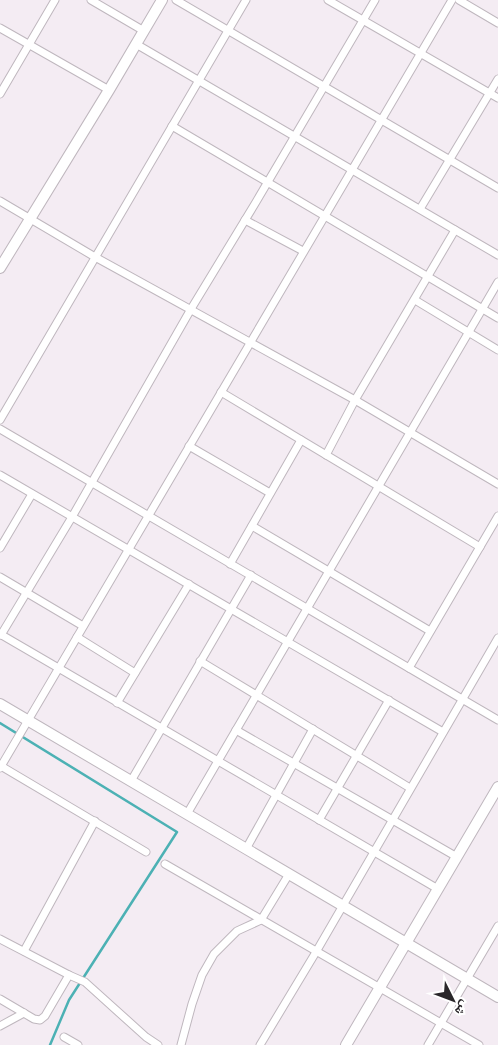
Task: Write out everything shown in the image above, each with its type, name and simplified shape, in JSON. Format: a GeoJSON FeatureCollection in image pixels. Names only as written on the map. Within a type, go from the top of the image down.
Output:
{"type":"FeatureCollection","features":[{"type":"Feature","properties":{"kind":"street"},"geometry":{"type":"LineString","coordinates":[[0,94],[55,0]]}},
{"type":"Feature","properties":{"kind":"street"},"geometry":{"type":"LineString","coordinates":[[91,0],[144,31]]}},
{"type":"Feature","properties":{"kind":"street"},"geometry":{"type":"LineString","coordinates":[[0,268],[162,0]]}},
{"type":"Feature","properties":{"kind":"street"},"geometry":{"type":"LineString","coordinates":[[176,0],[498,188]]}},
{"type":"Feature","properties":{"kind":"street"},"geometry":{"type":"LineString","coordinates":[[0,420],[246,0]]}},
{"type":"Feature","properties":{"kind":"street"},"geometry":{"type":"LineString","coordinates":[[328,0],[498,98]]}},
{"type":"Feature","properties":{"kind":"street"},"geometry":{"type":"LineString","coordinates":[[375,0],[191,309],[72,517],[0,635],[438,889]]}},
{"type":"Feature","properties":{"kind":"street"},"geometry":{"type":"LineString","coordinates":[[146,852],[1,767],[452,0]]}},
{"type":"Feature","properties":{"kind":"street"},"geometry":{"type":"LineString","coordinates":[[459,0],[498,23]]}},
{"type":"Feature","properties":{"kind":"street"},"geometry":{"type":"LineString","coordinates":[[0,28],[109,90]]}},
{"type":"Feature","properties":{"kind":"street"},"geometry":{"type":"LineString","coordinates":[[136,44],[498,255]]}},
{"type":"Feature","properties":{"kind":"street"},"geometry":{"type":"LineString","coordinates":[[420,209],[498,79]]}},
{"type":"Feature","properties":{"kind":"street"},"geometry":{"type":"LineString","coordinates":[[172,126],[498,318]]}},
{"type":"Feature","properties":{"kind":"street"},"geometry":{"type":"LineString","coordinates":[[0,201],[95,257],[355,400],[498,484]]}},
{"type":"Feature","properties":{"kind":"street"},"geometry":{"type":"LineString","coordinates":[[245,220],[303,251]]}},
{"type":"Feature","properties":{"kind":"street"},"geometry":{"type":"LineString","coordinates":[[326,455],[355,400],[455,230]]}},
{"type":"Feature","properties":{"kind":"street"},"geometry":{"type":"LineString","coordinates":[[187,814],[498,282]]}},
{"type":"Feature","properties":{"kind":"street"},"geometry":{"type":"LineString","coordinates":[[415,300],[498,350]]}},
{"type":"Feature","properties":{"kind":"street"},"geometry":{"type":"LineString","coordinates":[[221,392],[480,547]]}},
{"type":"Feature","properties":{"kind":"street"},"geometry":{"type":"LineString","coordinates":[[0,429],[498,720]]}},
{"type":"Feature","properties":{"kind":"street"},"geometry":{"type":"LineString","coordinates":[[230,564],[300,440]]}},
{"type":"Feature","properties":{"kind":"street"},"geometry":{"type":"LineString","coordinates":[[189,446],[270,493]]}},
{"type":"Feature","properties":{"kind":"street"},"geometry":{"type":"LineString","coordinates":[[0,475],[443,732]]}},
{"type":"Feature","properties":{"kind":"street"},"geometry":{"type":"LineString","coordinates":[[0,547],[32,494]]}},
{"type":"Feature","properties":{"kind":"street"},"geometry":{"type":"LineString","coordinates":[[409,668],[498,516]]}},
{"type":"Feature","properties":{"kind":"street"},"geometry":{"type":"LineString","coordinates":[[252,526],[430,631]]}},
{"type":"Feature","properties":{"kind":"street"},"geometry":{"type":"LineString","coordinates":[[131,781],[251,575]]}},
{"type":"Feature","properties":{"kind":"street"},"geometry":{"type":"LineString","coordinates":[[0,577],[83,626]]}},
{"type":"Feature","properties":{"kind":"street"},"geometry":{"type":"LineString","coordinates":[[117,702],[189,584]]}},
{"type":"Feature","properties":{"kind":"street"},"geometry":{"type":"LineString","coordinates":[[77,637],[135,673]]}},
{"type":"Feature","properties":{"kind":"street"},"geometry":{"type":"LineString","coordinates":[[260,1045],[498,638]]}},
{"type":"Feature","properties":{"kind":"street"},"geometry":{"type":"LineString","coordinates":[[200,661],[410,788]]}},
{"type":"Feature","properties":{"kind":"street"},"geometry":{"type":"LineString","coordinates":[[319,820],[389,700]]}},
{"type":"Feature","properties":{"kind":"street"},"geometry":{"type":"LineString","coordinates":[[0,704],[498,998]]}},
{"type":"Feature","properties":{"kind":"street"},"geometry":{"type":"LineString","coordinates":[[236,730],[457,857]]}},
{"type":"Feature","properties":{"kind":"street"},"geometry":{"type":"LineString","coordinates":[[246,849],[313,730]]}},
{"type":"Feature","properties":{"kind":"street"},"geometry":{"type":"LineString","coordinates":[[346,1045],[498,787]]}},
{"type":"Feature","properties":{"kind":"street"},"geometry":{"type":"LineString","coordinates":[[24,951],[95,821]]}},
{"type":"Feature","properties":{"kind":"street"},"geometry":{"type":"LineString","coordinates":[[165,864],[479,1045]]}},
{"type":"Feature","properties":{"kind":"street"},"geometry":{"type":"LineString","coordinates":[[181,1045],[202,975],[214,954],[237,931],[261,920],[289,874]]}},
{"type":"Feature","properties":{"kind":"street"},"geometry":{"type":"LineString","coordinates":[[428,1045],[498,927]]}},
{"type":"Feature","properties":{"kind":"street"},"geometry":{"type":"LineString","coordinates":[[0,939],[85,982],[146,1037],[158,1045]]}},
{"type":"Feature","properties":{"kind":"street"},"geometry":{"type":"LineString","coordinates":[[0,999],[34,1019],[40,1020],[45,1016],[69,975]]}},
{"type":"Feature","properties":{"kind":"street"},"geometry":{"type":"LineString","coordinates":[[0,1026],[24,1013]]}},
{"type":"Feature","properties":{"kind":"street"},"geometry":{"type":"LineString","coordinates":[[64,1037],[78,1045]]}},
{"type":"Feature","properties":{"kind":"waterway"},"geometry":{"type":"LineString","coordinates":[[0,723],[177,832],[69,1000],[50,1045]]}}]}
